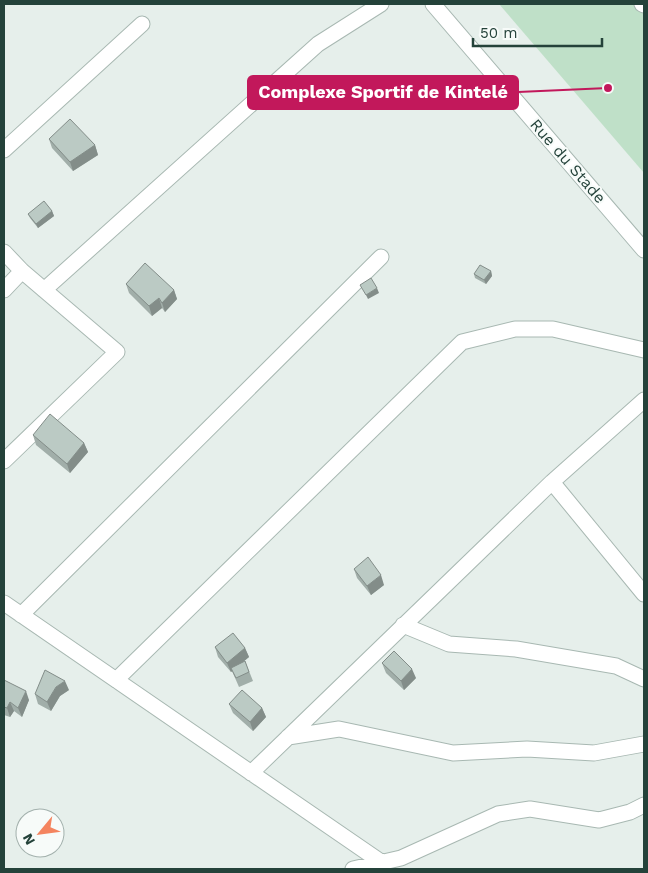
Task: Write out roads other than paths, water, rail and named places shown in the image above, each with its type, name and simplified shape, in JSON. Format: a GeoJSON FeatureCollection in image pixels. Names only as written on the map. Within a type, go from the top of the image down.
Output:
{"type":"FeatureCollection","features":[{"type":"Feature","properties":{"kind":"street"},"geometry":{"type":"LineString","coordinates":[[44,290],[318,44],[381,4]]}},
{"type":"Feature","properties":{"kind":"street","name":"Rue du Stade"},"geometry":{"type":"LineString","coordinates":[[435,5],[644,250]]}},
{"type":"Feature","properties":{"kind":"street"},"geometry":{"type":"LineString","coordinates":[[4,150],[142,24]]}},
{"type":"Feature","properties":{"kind":"street"},"geometry":{"type":"LineString","coordinates":[[4,252],[22,272],[117,352],[4,461]]}},
{"type":"Feature","properties":{"kind":"street"},"geometry":{"type":"LineString","coordinates":[[21,614],[381,257]]}},
{"type":"Feature","properties":{"kind":"street"},"geometry":{"type":"LineString","coordinates":[[4,290],[22,272]]}},
{"type":"Feature","properties":{"kind":"street"},"geometry":{"type":"LineString","coordinates":[[116,680],[462,342],[515,330],[552,329],[644,350]]}},
{"type":"Feature","properties":{"kind":"street"},"geometry":{"type":"LineString","coordinates":[[251,773],[552,482],[644,400]]}},
{"type":"Feature","properties":{"kind":"street"},"geometry":{"type":"LineString","coordinates":[[552,482],[644,594]]}},
{"type":"Feature","properties":{"kind":"street"},"geometry":{"type":"LineString","coordinates":[[4,603],[381,862]]}},
{"type":"Feature","properties":{"kind":"street"},"geometry":{"type":"LineString","coordinates":[[404,625],[449,644],[516,648],[616,666],[644,679]]}},
{"type":"Feature","properties":{"kind":"street"},"geometry":{"type":"LineString","coordinates":[[288,737],[340,729],[453,754],[528,749],[594,753],[644,744]]}},
{"type":"Feature","properties":{"kind":"street"},"geometry":{"type":"LineString","coordinates":[[353,869],[401,858],[498,814],[530,809],[599,820],[630,812],[644,805]]}},
{"type":"Feature","properties":{"kind":"place","name":"Complexe Sportif de Kintelé"},"geometry":{"type":"Point","coordinates":[608,88]}}]}
